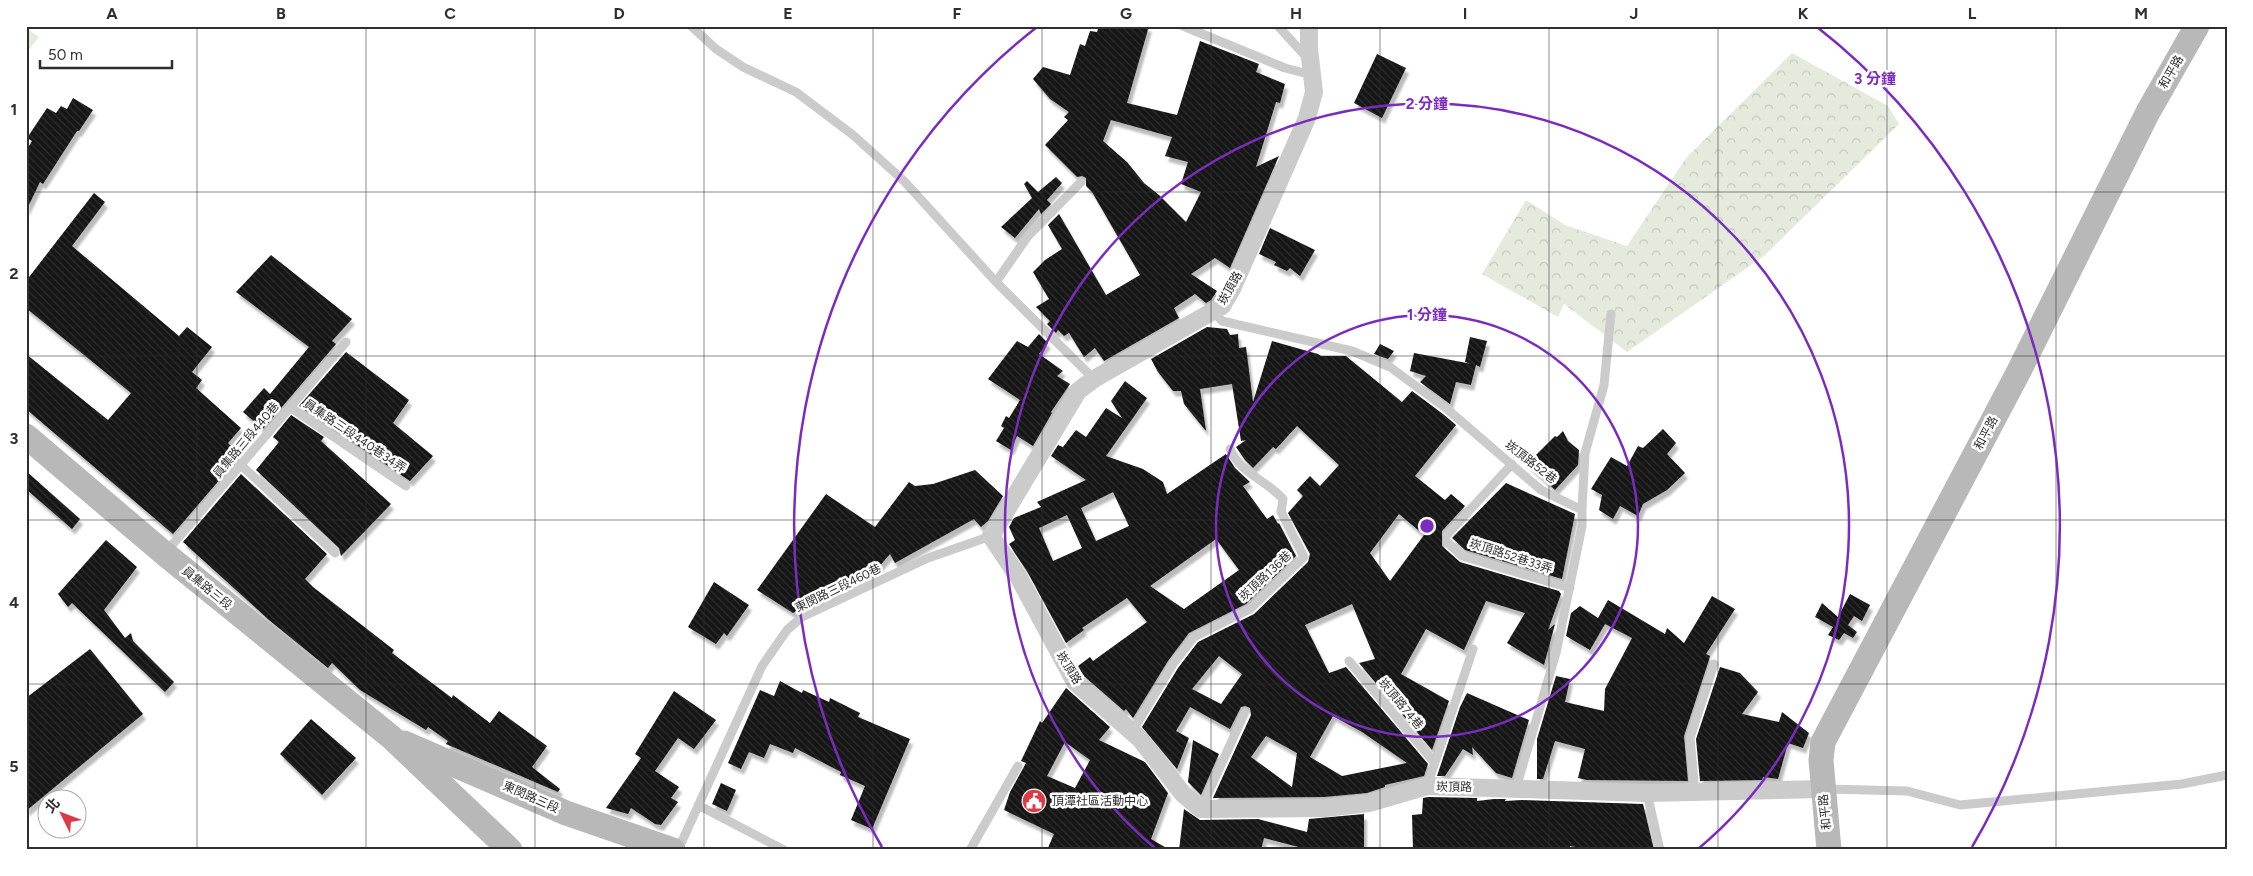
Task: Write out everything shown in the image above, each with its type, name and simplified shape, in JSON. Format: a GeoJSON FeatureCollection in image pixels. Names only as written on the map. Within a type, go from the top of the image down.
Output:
{"type":"FeatureCollection","features":[{"type":"Feature","properties":{"kind":"street","name":"崁頂路"},"geometry":{"type":"LineString","coordinates":[[1309,26],[1314,92],[1307,118],[1232,289],[1222,306],[1078,390],[991,536],[1019,578],[1075,682],[1140,740],[1183,794],[1201,809],[1325,808],[1369,802],[1427,786],[1646,793],[1823,789]]}},
{"type":"Feature","properties":{"kind":"street","name":"和平路"},"geometry":{"type":"LineString","coordinates":[[1829,850],[1821,760],[1824,742],[2019,371],[2148,112],[2197,26]]}},
{"type":"Feature","properties":{"kind":"street","name":"員集路三段"},"geometry":{"type":"LineString","coordinates":[[26,436],[164,554],[391,738]]}},
{"type":"Feature","properties":{"kind":"street"},"geometry":{"type":"LineString","coordinates":[[391,738],[510,850]]}},
{"type":"Feature","properties":{"kind":"street","name":"東閔路三段"},"geometry":{"type":"LineString","coordinates":[[391,738],[566,812],[674,850]]}},
{"type":"Feature","properties":{"kind":"lane"},"geometry":{"type":"LineString","coordinates":[[691,26],[716,49],[743,67],[796,92],[853,135],[904,181],[996,282],[1094,379]]}},
{"type":"Feature","properties":{"kind":"lane"},"geometry":{"type":"LineString","coordinates":[[1182,26],[1285,68],[1311,68]]}},
{"type":"Feature","properties":{"kind":"lane"},"geometry":{"type":"LineString","coordinates":[[1278,26],[1311,68]]}},
{"type":"Feature","properties":{"kind":"lane"},"geometry":{"type":"LineString","coordinates":[[996,282],[1028,236],[1080,182]]}},
{"type":"Feature","properties":{"kind":"lane","name":"崁頂路52巷"},"geometry":{"type":"LineString","coordinates":[[1214,312],[1222,321],[1352,351],[1390,367],[1447,409],[1541,490],[1582,510]]}},
{"type":"Feature","properties":{"kind":"lane"},"geometry":{"type":"LineString","coordinates":[[1516,788],[1556,653],[1570,588],[1582,526],[1585,453],[1604,385],[1611,314]]}},
{"type":"Feature","properties":{"kind":"lane","name":"員集路三段440巷"},"geometry":{"type":"LineString","coordinates":[[164,554],[346,342]]}},
{"type":"Feature","properties":{"kind":"lane","name":"員集路三段440巷34弄"},"geometry":{"type":"LineString","coordinates":[[290,407],[406,486]]}},
{"type":"Feature","properties":{"kind":"lane","name":"崁頂路136巷"},"geometry":{"type":"LineString","coordinates":[[1132,732],[1173,664],[1194,638],[1250,609],[1304,557],[1281,512],[1282,500],[1272,488],[1235,461],[1230,449]]}},
{"type":"Feature","properties":{"kind":"lane","name":"崁頂路52巷33弄"},"geometry":{"type":"LineString","coordinates":[[1512,464],[1447,539],[1462,556],[1570,588]]}},
{"type":"Feature","properties":{"kind":"lane"},"geometry":{"type":"LineString","coordinates":[[241,465],[335,553]]}},
{"type":"Feature","properties":{"kind":"lane","name":"東閔路三段460巷"},"geometry":{"type":"LineString","coordinates":[[678,850],[762,666],[792,626],[802,617],[928,558],[991,536]]}},
{"type":"Feature","properties":{"kind":"lane"},"geometry":{"type":"LineString","coordinates":[[1427,786],[1473,649]]}},
{"type":"Feature","properties":{"kind":"lane","name":"崁頂路74巷"},"geometry":{"type":"LineString","coordinates":[[1349,661],[1434,762]]}},
{"type":"Feature","properties":{"kind":"lane"},"geometry":{"type":"LineString","coordinates":[[1695,792],[1690,738],[1714,664]]}},
{"type":"Feature","properties":{"kind":"lane"},"geometry":{"type":"LineString","coordinates":[[1201,809],[1245,712]]}},
{"type":"Feature","properties":{"kind":"lane"},"geometry":{"type":"LineString","coordinates":[[970,850],[1018,766]]}},
{"type":"Feature","properties":{"kind":"lane"},"geometry":{"type":"LineString","coordinates":[[1823,789],[1907,791],[1960,805],[2182,784],[2227,776]]}},
{"type":"Feature","properties":{"kind":"lane"},"geometry":{"type":"LineString","coordinates":[[1646,793],[1660,850]]}},
{"type":"Feature","properties":{"kind":"lane"},"geometry":{"type":"LineString","coordinates":[[698,805],[784,850]]}},
{"type":"Feature","properties":{"kind":"green space"},"geometry":{"type":"Polygon","coordinates":[[[26,28],[39,37],[26,53],[26,28]]]}},
{"type":"Feature","properties":{"kind":"green space"},"geometry":{"type":"Polygon","coordinates":[[[1792,53],[1888,106],[1899,124],[1764,256],[1627,352],[1564,304],[1558,317],[1482,274],[1526,200],[1565,225],[1627,246],[1686,158],[1792,53]]]}},
{"type":"Feature","properties":{"kind":"building"},"geometry":{"type":"Polygon","coordinates":[[[1099,26],[1149,26],[1127,103],[1177,115],[1200,41],[1259,64],[1256,72],[1285,84],[1280,103],[1276,102],[1256,167],[1279,156],[1230,268],[1215,258],[1191,274],[1217,291],[1211,300],[1206,303],[1195,294],[1174,308],[1179,318],[1104,361],[1095,348],[1084,357],[1069,333],[1064,336],[1058,330],[1056,333],[1047,324],[1050,321],[1036,307],[1049,299],[1033,272],[1045,260],[1062,249],[1048,225],[1059,214],[1106,295],[1140,275],[1092,192],[1086,186],[1086,178],[1082,176],[1077,177],[1045,145],[1068,120],[1064,117],[1069,112],[1050,99],[1033,79],[1043,67],[1070,75],[1080,44],[1085,46],[1090,31],[1097,32],[1099,26]],[[1111,120],[1103,141],[1127,162],[1144,183],[1186,222],[1201,192],[1181,184],[1188,162],[1165,156],[1172,137],[1111,120]]]}},
{"type":"Feature","properties":{"kind":"building"},"geometry":{"type":"Polygon","coordinates":[[[1377,54],[1406,68],[1382,118],[1354,103],[1377,54]]]}},
{"type":"Feature","properties":{"kind":"building"},"geometry":{"type":"Polygon","coordinates":[[[73,98],[93,110],[79,131],[77,131],[43,184],[40,182],[26,211],[26,151],[32,141],[27,138],[47,108],[56,113],[61,106],[67,109],[73,98]]]}},
{"type":"Feature","properties":{"kind":"building"},"geometry":{"type":"Polygon","coordinates":[[[1056,177],[1062,183],[1047,200],[1051,204],[1041,214],[1039,209],[1015,238],[1001,227],[1032,198],[1024,184],[1027,181],[1038,192],[1056,177]]]}},
{"type":"Feature","properties":{"kind":"building"},"geometry":{"type":"Polygon","coordinates":[[[94,193],[105,202],[72,246],[179,336],[187,327],[212,347],[192,372],[202,380],[196,388],[241,428],[228,443],[240,456],[173,534],[26,409],[26,354],[108,420],[131,393],[26,308],[26,281],[94,193]]]}},
{"type":"Feature","properties":{"kind":"building"},"geometry":{"type":"Polygon","coordinates":[[[1270,228],[1315,250],[1300,276],[1290,268],[1287,271],[1274,265],[1276,262],[1259,254],[1270,228]]]}},
{"type":"Feature","properties":{"kind":"building"},"geometry":{"type":"Polygon","coordinates":[[[271,255],[352,319],[332,341],[336,344],[263,429],[243,412],[264,388],[270,394],[309,347],[236,292],[271,255]]]}},
{"type":"Feature","properties":{"kind":"building"},"geometry":{"type":"Polygon","coordinates":[[[1207,327],[1227,329],[1230,335],[1238,334],[1239,348],[1246,347],[1253,402],[1272,341],[1321,356],[1346,356],[1402,402],[1412,391],[1456,425],[1415,476],[1445,500],[1451,494],[1465,506],[1442,531],[1442,546],[1460,562],[1559,591],[1561,594],[1548,630],[1555,624],[1544,665],[1507,643],[1525,613],[1486,601],[1464,650],[1426,629],[1401,674],[1449,701],[1432,750],[1359,663],[1375,659],[1352,604],[1305,625],[1329,673],[1346,667],[1428,764],[1424,776],[1385,785],[1385,787],[1367,793],[1324,797],[1213,798],[1251,715],[1250,708],[1241,707],[1230,729],[1190,707],[1176,731],[1189,738],[1177,769],[1142,727],[1178,668],[1198,642],[1254,614],[1308,562],[1310,554],[1288,513],[1303,496],[1297,490],[1310,476],[1320,486],[1339,465],[1297,426],[1276,449],[1273,447],[1253,468],[1236,447],[1246,440],[1241,441],[1232,384],[1200,389],[1206,431],[1184,404],[1181,391],[1173,391],[1158,372],[1151,359],[1207,327]],[[1399,514],[1370,553],[1390,581],[1424,535],[1399,514]],[[1219,656],[1192,689],[1221,704],[1242,674],[1219,656]],[[1333,716],[1310,757],[1342,776],[1407,763],[1362,732],[1333,716]],[[1266,736],[1251,757],[1292,787],[1297,753],[1266,736]]]}},
{"type":"Feature","properties":{"kind":"building"},"geometry":{"type":"Polygon","coordinates":[[[1039,334],[1048,343],[1039,354],[1063,371],[1057,376],[1070,384],[1051,412],[1033,446],[1017,436],[1011,450],[996,441],[1004,428],[1001,426],[1006,416],[1009,418],[1020,400],[988,379],[1017,341],[1028,347],[1039,334]]]}},
{"type":"Feature","properties":{"kind":"building"},"geometry":{"type":"Polygon","coordinates":[[[1470,337],[1487,341],[1480,367],[1476,365],[1471,385],[1456,382],[1450,404],[1420,382],[1426,376],[1410,371],[1414,353],[1472,364],[1465,362],[1470,337]]]}},
{"type":"Feature","properties":{"kind":"building"},"geometry":{"type":"Polygon","coordinates":[[[1380,344],[1394,351],[1388,359],[1374,354],[1380,344]]]}},
{"type":"Feature","properties":{"kind":"building"},"geometry":{"type":"Polygon","coordinates":[[[346,352],[409,400],[393,423],[433,456],[410,481],[299,406],[346,352]]]}},
{"type":"Feature","properties":{"kind":"building"},"geometry":{"type":"Polygon","coordinates":[[[1125,381],[1147,398],[1106,456],[1143,469],[1163,482],[1167,494],[1226,454],[1235,468],[1250,482],[1243,486],[1267,519],[1273,515],[1279,523],[1296,556],[1246,604],[1189,633],[1168,661],[1133,718],[1126,709],[1124,711],[1084,676],[1078,666],[1090,657],[1093,661],[1147,622],[1127,598],[1082,628],[1084,630],[1066,643],[1028,573],[1009,544],[1015,540],[1009,527],[1014,518],[1041,507],[1037,502],[1086,480],[1051,456],[1058,445],[1063,447],[1076,430],[1086,437],[1106,408],[1122,418],[1111,401],[1125,381]],[[1113,492],[1081,508],[1096,541],[1129,526],[1113,492]],[[1067,515],[1039,528],[1053,561],[1082,548],[1067,515]],[[1216,539],[1150,586],[1184,609],[1239,570],[1216,539]]]}},
{"type":"Feature","properties":{"kind":"building"},"geometry":{"type":"Polygon","coordinates":[[[291,415],[324,437],[321,441],[391,504],[341,556],[339,548],[256,470],[279,442],[273,437],[291,415]]]}},
{"type":"Feature","properties":{"kind":"building"},"geometry":{"type":"Polygon","coordinates":[[[1663,429],[1676,443],[1667,454],[1685,473],[1667,490],[1643,504],[1638,516],[1620,506],[1613,519],[1599,510],[1602,495],[1591,489],[1611,457],[1627,466],[1638,446],[1643,448],[1663,429]]]}},
{"type":"Feature","properties":{"kind":"building"},"geometry":{"type":"Polygon","coordinates":[[[1563,431],[1568,441],[1579,450],[1578,465],[1555,490],[1527,464],[1555,436],[1557,437],[1563,431]]]}},
{"type":"Feature","properties":{"kind":"building"},"geometry":{"type":"Polygon","coordinates":[[[975,470],[1003,496],[988,521],[981,527],[974,519],[895,563],[890,554],[872,575],[869,572],[793,613],[757,590],[826,494],[875,527],[909,482],[915,486],[933,484],[975,470]]]}},
{"type":"Feature","properties":{"kind":"building"},"geometry":{"type":"Polygon","coordinates":[[[26,471],[80,519],[72,529],[26,489],[26,471]]]}},
{"type":"Feature","properties":{"kind":"building"},"geometry":{"type":"Polygon","coordinates":[[[241,474],[327,554],[305,579],[394,650],[392,653],[452,698],[453,695],[490,723],[499,711],[547,746],[532,767],[560,789],[558,792],[446,744],[448,741],[428,727],[426,730],[360,690],[332,663],[328,668],[269,620],[183,542],[241,474]]]}},
{"type":"Feature","properties":{"kind":"building"},"geometry":{"type":"Polygon","coordinates":[[[1506,483],[1575,514],[1562,579],[1465,550],[1452,538],[1506,483]]]}},
{"type":"Feature","properties":{"kind":"building"},"geometry":{"type":"Polygon","coordinates":[[[106,540],[137,567],[104,610],[125,638],[131,633],[133,641],[174,682],[165,692],[72,603],[68,607],[58,594],[106,540]]]}},
{"type":"Feature","properties":{"kind":"building"},"geometry":{"type":"Polygon","coordinates":[[[714,582],[749,605],[727,636],[724,633],[716,644],[688,627],[714,582]]]}},
{"type":"Feature","properties":{"kind":"building"},"geometry":{"type":"Polygon","coordinates":[[[1850,594],[1870,605],[1862,621],[1854,616],[1848,625],[1857,632],[1853,638],[1844,633],[1839,640],[1828,635],[1833,627],[1815,617],[1822,603],[1838,617],[1850,594]]]}},
{"type":"Feature","properties":{"kind":"building"},"geometry":{"type":"Polygon","coordinates":[[[1712,596],[1735,609],[1706,654],[1710,656],[1684,736],[1688,781],[1587,780],[1578,778],[1585,749],[1555,741],[1543,779],[1537,779],[1537,739],[1556,676],[1570,679],[1565,702],[1604,711],[1605,689],[1632,638],[1605,624],[1590,650],[1566,636],[1571,613],[1580,606],[1598,618],[1608,600],[1665,634],[1667,628],[1684,643],[1712,596]]]}},
{"type":"Feature","properties":{"kind":"building"},"geometry":{"type":"Polygon","coordinates":[[[90,649],[143,714],[54,788],[38,788],[38,801],[26,811],[26,698],[90,649]]]}},
{"type":"Feature","properties":{"kind":"building"},"geometry":{"type":"Polygon","coordinates":[[[1720,667],[1740,673],[1758,692],[1742,714],[1779,722],[1782,712],[1809,733],[1803,748],[1788,743],[1778,779],[1763,777],[1762,780],[1700,781],[1696,739],[1720,667]]]}},
{"type":"Feature","properties":{"kind":"building"},"geometry":{"type":"Polygon","coordinates":[[[780,681],[802,693],[803,690],[829,702],[830,698],[860,713],[858,717],[910,739],[872,829],[851,820],[865,786],[840,775],[841,772],[795,748],[793,753],[770,744],[764,758],[749,752],[741,769],[728,763],[760,690],[774,696],[780,681]]]}},
{"type":"Feature","properties":{"kind":"building"},"geometry":{"type":"Polygon","coordinates":[[[1066,688],[1110,727],[1099,740],[1145,762],[1168,793],[1151,839],[1170,850],[1047,850],[1054,834],[1004,810],[1010,792],[1026,763],[1021,761],[1040,721],[1042,723],[1066,688]],[[1065,742],[1047,776],[1075,788],[1090,760],[1065,742]]]}},
{"type":"Feature","properties":{"kind":"building"},"geometry":{"type":"Polygon","coordinates":[[[674,691],[716,720],[694,749],[678,738],[655,771],[679,787],[671,798],[678,802],[661,825],[655,824],[631,808],[628,814],[606,808],[641,758],[635,754],[674,691]]]}},
{"type":"Feature","properties":{"kind":"building"},"geometry":{"type":"Polygon","coordinates":[[[1467,693],[1529,720],[1512,778],[1496,773],[1472,747],[1473,755],[1463,749],[1445,776],[1437,776],[1460,707],[1467,693]]]}},
{"type":"Feature","properties":{"kind":"building"},"geometry":{"type":"Polygon","coordinates":[[[311,719],[356,758],[322,795],[280,754],[311,719]]]}},
{"type":"Feature","properties":{"kind":"building"},"geometry":{"type":"Polygon","coordinates":[[[1193,740],[1219,754],[1201,795],[1188,782],[1193,740]]]}},
{"type":"Feature","properties":{"kind":"building"},"geometry":{"type":"Polygon","coordinates":[[[721,783],[736,790],[727,811],[712,804],[721,783]]]}},
{"type":"Feature","properties":{"kind":"building"},"geometry":{"type":"Polygon","coordinates":[[[1423,798],[1477,798],[1477,801],[1506,799],[1505,801],[1643,804],[1654,850],[1592,850],[1570,846],[1569,850],[1413,850],[1412,815],[1422,814],[1423,798]]]}},
{"type":"Feature","properties":{"kind":"building"},"geometry":{"type":"Polygon","coordinates":[[[1184,809],[1200,820],[1258,819],[1307,832],[1309,819],[1364,814],[1364,850],[1310,850],[1264,838],[1261,850],[1179,850],[1184,809]]]}},
{"type":"Feature","properties":{"kind":"place","name":"頂潭社區活動中心"},"geometry":{"type":"Point","coordinates":[1034,801]}}]}
